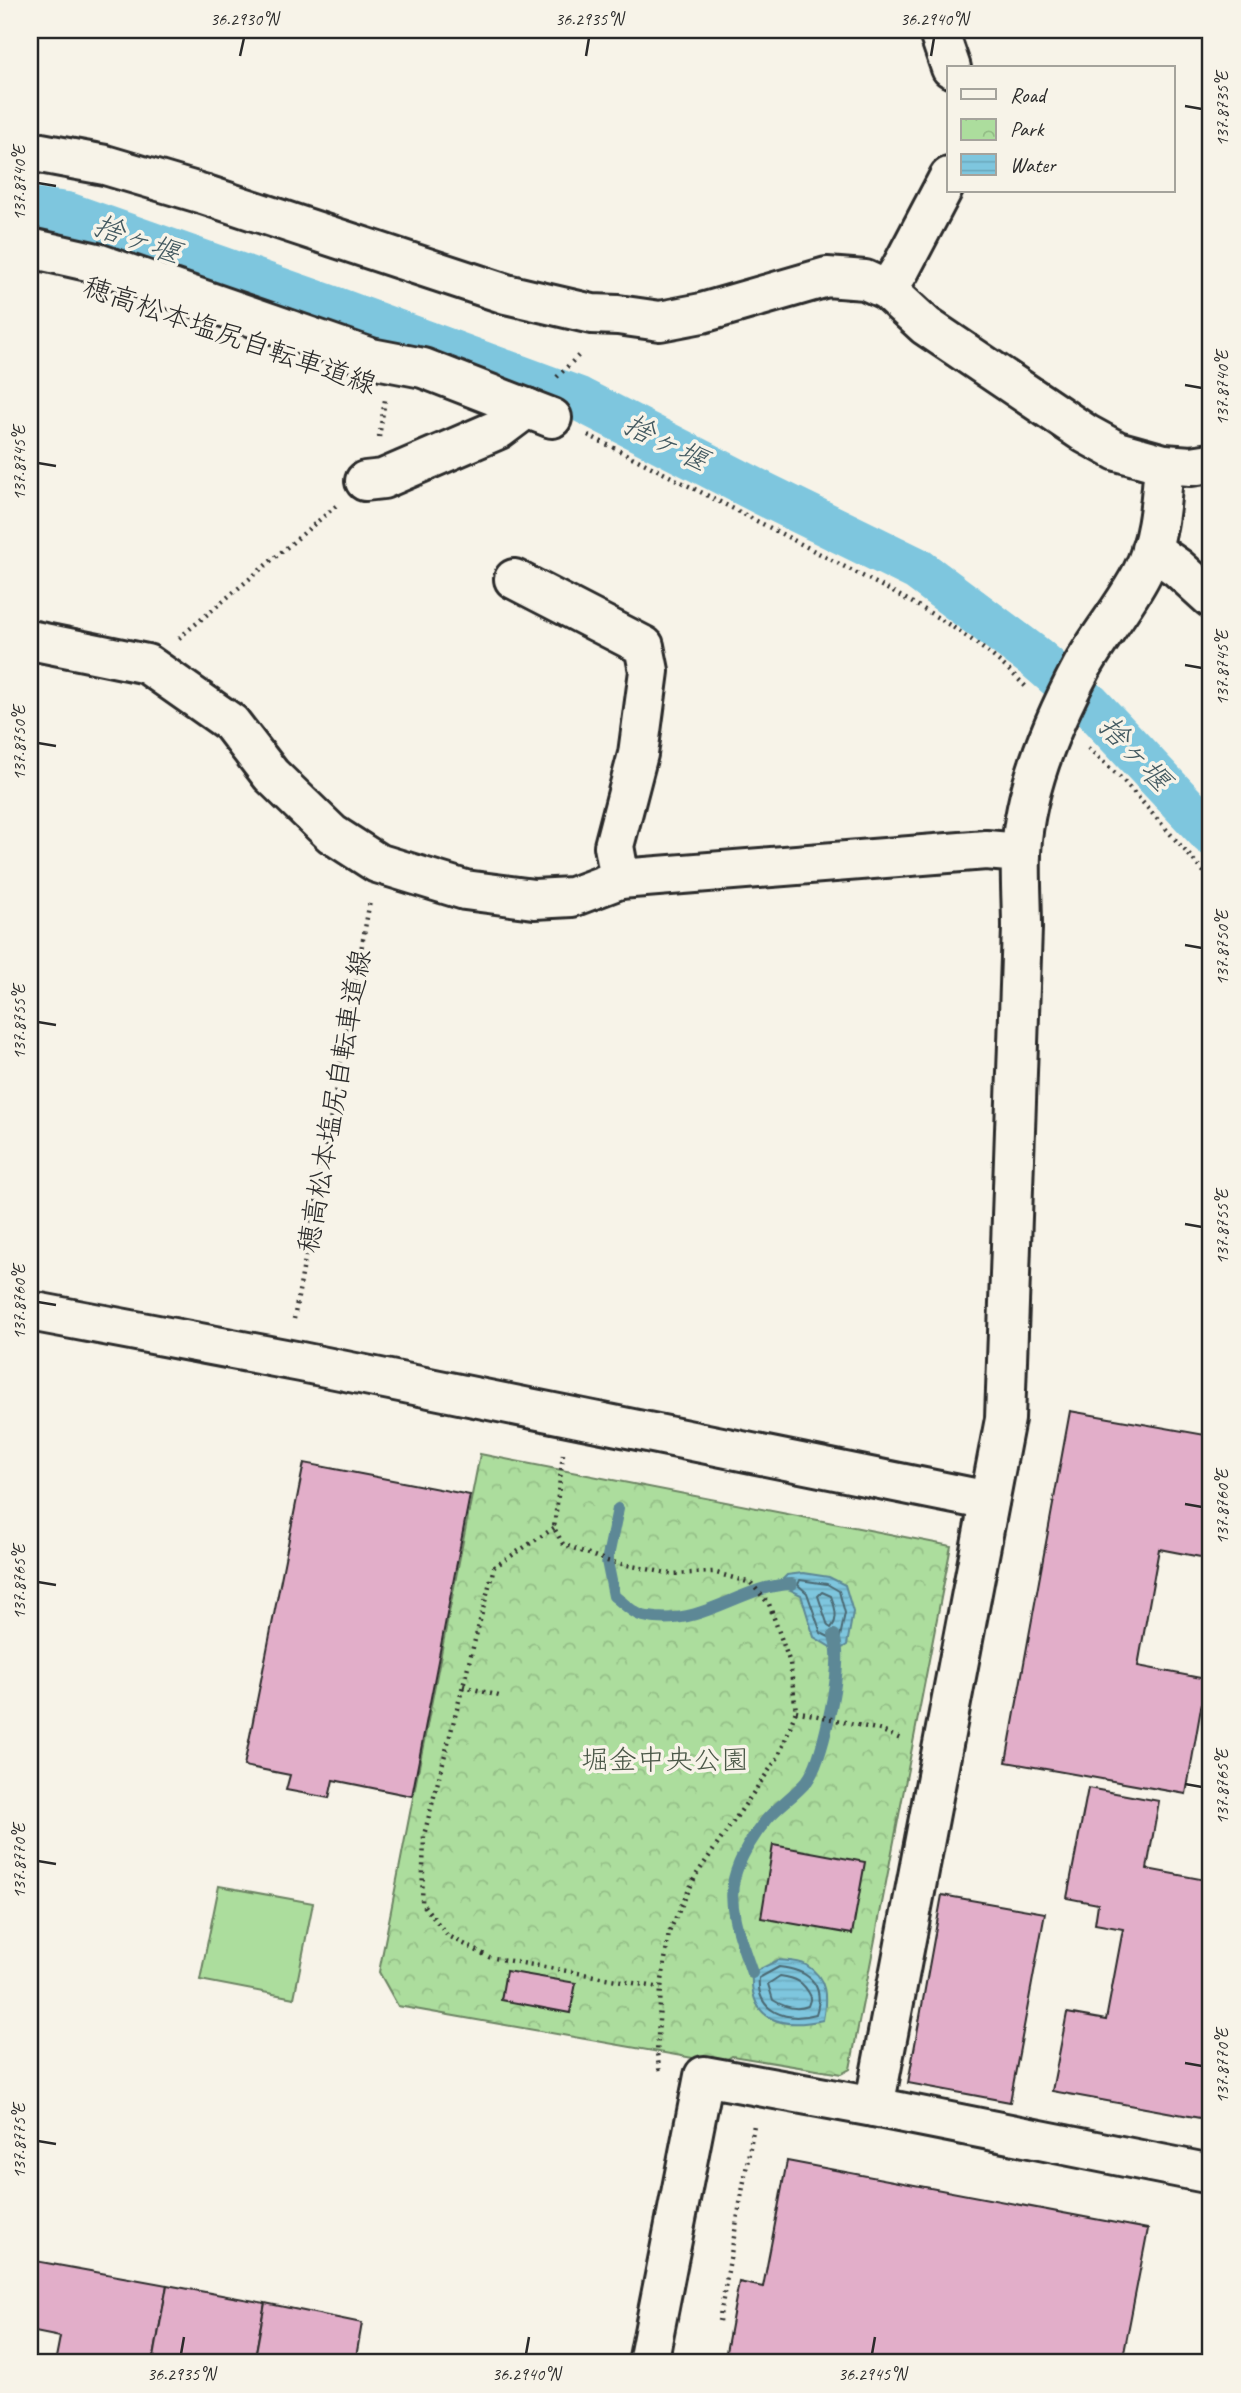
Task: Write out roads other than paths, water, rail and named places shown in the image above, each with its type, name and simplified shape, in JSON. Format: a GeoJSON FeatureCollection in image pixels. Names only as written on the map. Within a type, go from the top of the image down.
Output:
{"type":"FeatureCollection","features":[{"type":"Feature","properties":{"kind":"street"},"geometry":{"type":"LineString","coordinates":[[938,30],[950,66]]}},
{"type":"Feature","properties":{"kind":"street"},"geometry":{"type":"LineString","coordinates":[[30,151],[105,165],[203,194],[506,294],[592,314],[660,321],[702,313],[827,277],[865,280],[887,290],[926,326],[1086,434],[1118,451],[1164,464],[1191,466],[1211,463]]}},
{"type":"Feature","properties":{"kind":"street"},"geometry":{"type":"LineString","coordinates":[[887,290],[947,181]]}},
{"type":"Feature","properties":{"kind":"street"},"geometry":{"type":"LineString","coordinates":[[30,248],[97,263],[371,358],[423,368],[540,413],[383,480],[365,481]]}},
{"type":"Feature","properties":{"kind":"street"},"geometry":{"type":"LineString","coordinates":[[874,2107],[1005,1419],[1022,928],[1021,853],[1026,812],[1036,773],[1048,701],[1082,667],[1143,572],[1151,549],[1161,500],[1164,464]]}},
{"type":"Feature","properties":{"kind":"street"},"geometry":{"type":"LineString","coordinates":[[1151,549],[1178,568],[1211,598]]}},
{"type":"Feature","properties":{"kind":"street"},"geometry":{"type":"LineString","coordinates":[[514,579],[644,646],[649,671],[638,754],[614,846],[621,879]]}},
{"type":"Feature","properties":{"kind":"street"},"geometry":{"type":"LineString","coordinates":[[30,640],[147,664],[231,723],[271,775],[332,834],[377,863],[465,890],[534,899],[572,897],[621,879],[986,850],[1021,853]]}},
{"type":"Feature","properties":{"kind":"street"},"geometry":{"type":"LineString","coordinates":[[30,1311],[314,1365],[989,1501]]}},
{"type":"Feature","properties":{"kind":"street"},"geometry":{"type":"LineString","coordinates":[[648,2363],[704,2076],[1211,2174]]}},
{"type":"Feature","properties":{"kind":"water"},"geometry":{"type":"Polygon","coordinates":[[[803,1573],[829,1577],[845,1585],[853,1612],[847,1645],[837,1651],[814,1637],[801,1595],[778,1584],[787,1575],[803,1573]]]}},
{"type":"Feature","properties":{"kind":"water"},"geometry":{"type":"Polygon","coordinates":[[[778,1960],[803,1964],[818,1976],[825,1996],[823,2020],[808,2023],[782,2022],[762,2012],[756,2002],[752,1973],[778,1960]]]}},
{"type":"Feature","properties":{"kind":"waterway","name":"捨ヶ堰"},"geometry":{"type":"LineString","coordinates":[[30,209],[67,214],[579,399],[917,569],[1036,658],[1089,704],[1211,834]]}},
{"type":"Feature","properties":{"kind":"waterway"},"geometry":{"type":"LineString","coordinates":[[618,1509],[607,1561],[614,1596],[640,1615],[656,1618],[692,1615],[758,1590],[792,1584]]}},
{"type":"Feature","properties":{"kind":"waterway"},"geometry":{"type":"LineString","coordinates":[[752,1973],[734,1914],[734,1879],[743,1855],[757,1831],[807,1781],[819,1756],[833,1698],[837,1663],[834,1635]]}},
{"type":"Feature","properties":{"kind":"park label","name":"堀金中央公園"},"geometry":{"type":"Point","coordinates":[665,1759]}}]}
